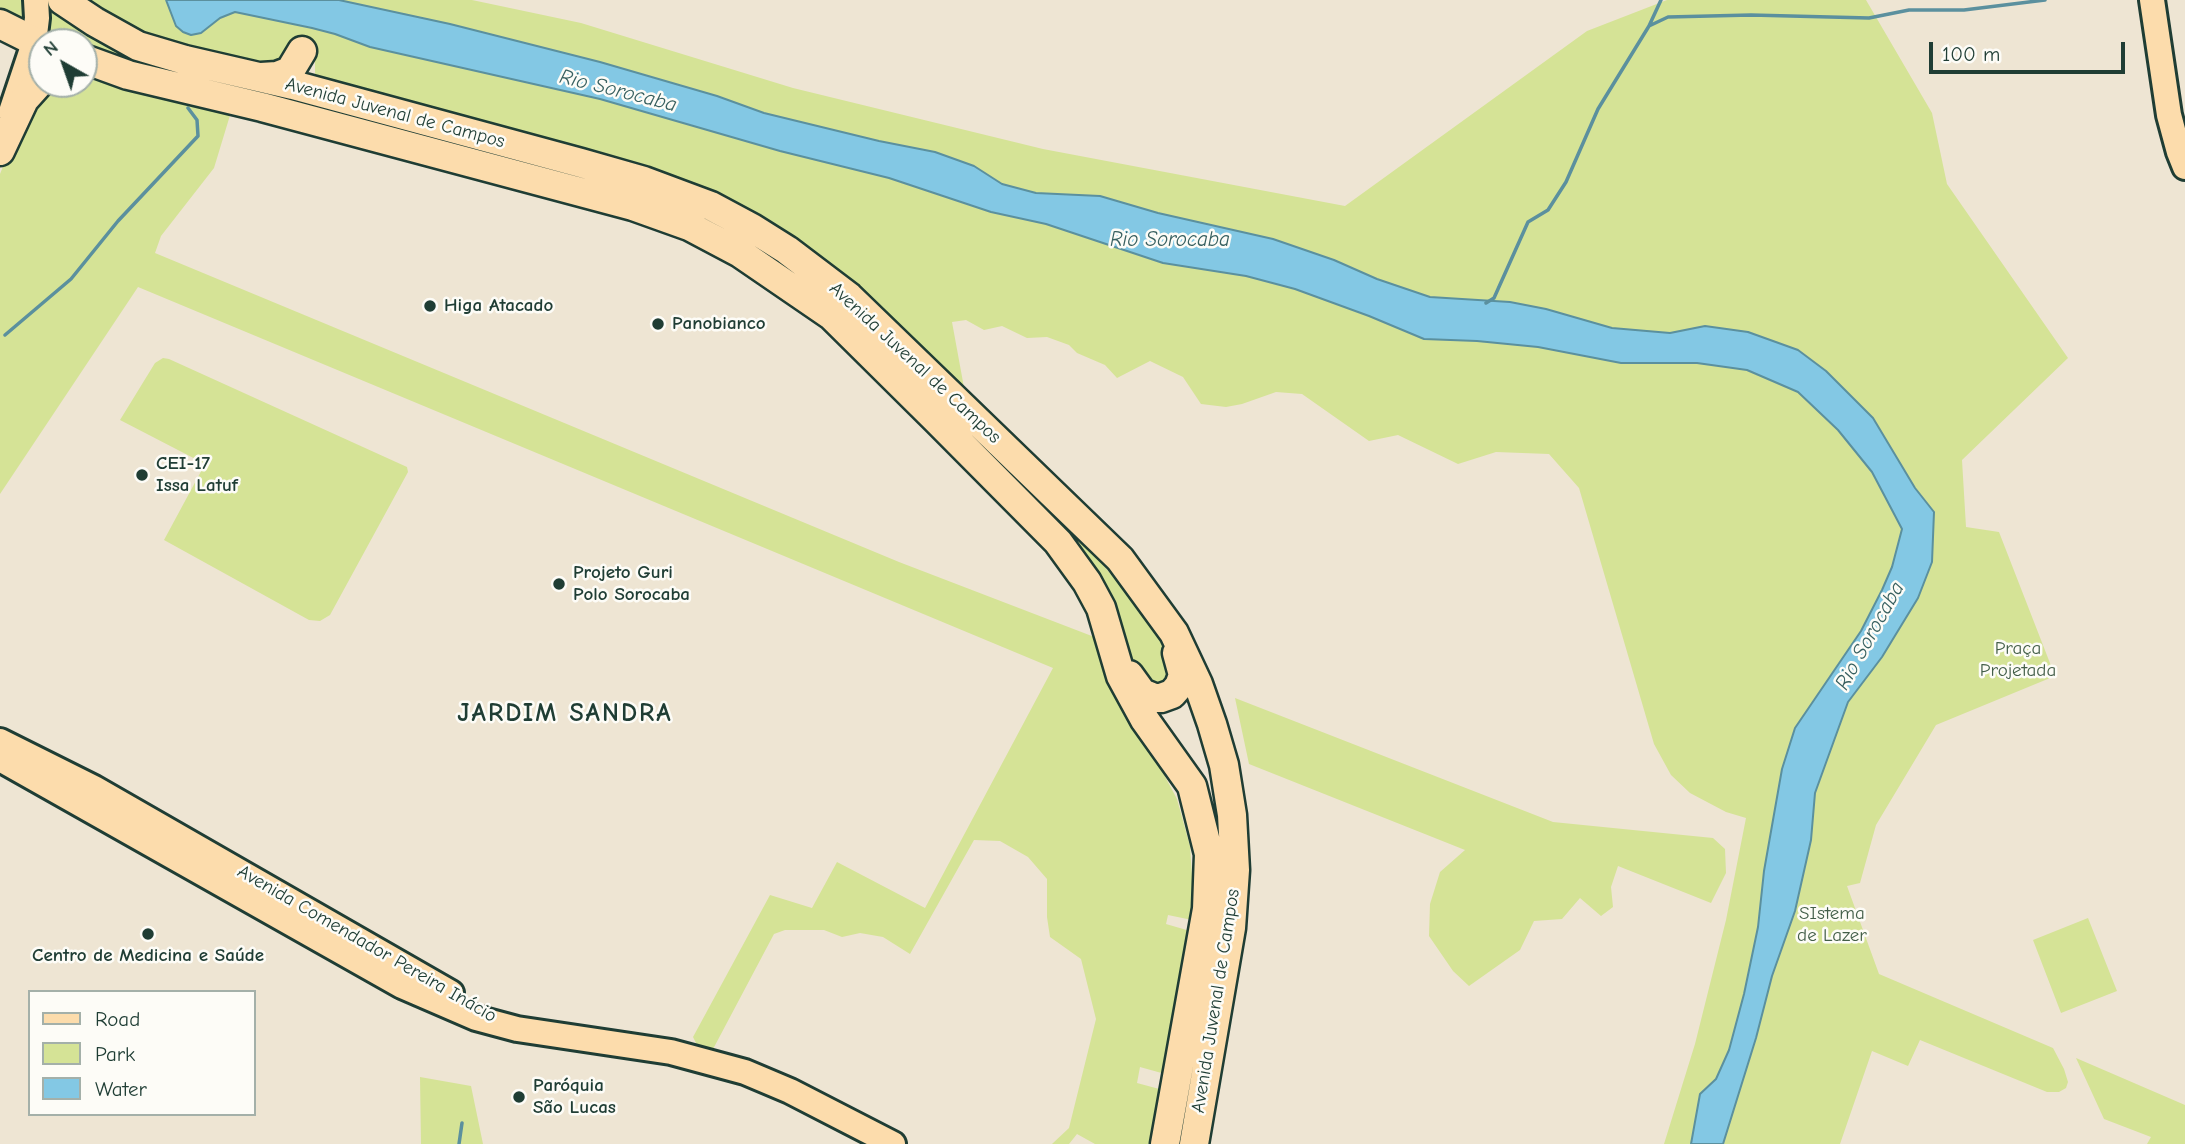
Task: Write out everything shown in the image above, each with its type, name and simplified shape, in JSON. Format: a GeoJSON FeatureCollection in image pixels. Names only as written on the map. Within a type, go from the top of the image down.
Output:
{"type":"FeatureCollection","features":[{"type":"Feature","properties":{"kind":"highway","name":"Avenida Juvenal de Campos"},"geometry":{"type":"LineString","coordinates":[[62,0],[138,46],[260,78],[290,71],[302,51],[306,89],[644,181],[711,206],[787,250],[849,297],[1120,559],[1174,633],[1198,684],[1224,765],[1232,815],[1235,870],[1231,928],[1194,1144]]}},
{"type":"Feature","properties":{"kind":"highway"},"geometry":{"type":"LineString","coordinates":[[0,24],[28,39]]}},
{"type":"Feature","properties":{"kind":"highway","name":"Avenida Juvenal de Campos"},"geometry":{"type":"LineString","coordinates":[[98,65],[128,75],[457,157],[633,206],[689,226],[740,253],[832,316],[1058,541],[1087,582],[1101,608],[1121,676],[1145,720],[1192,786],[1209,854],[1207,909],[1165,1144]]}},
{"type":"Feature","properties":{"kind":"highway"},"geometry":{"type":"LineString","coordinates":[[98,71],[128,75]]}},
{"type":"Feature","properties":{"kind":"highway"},"geometry":{"type":"LineString","coordinates":[[240,103],[306,89]]}},
{"type":"Feature","properties":{"kind":"highway"},"geometry":{"type":"LineString","coordinates":[[0,150],[28,95]]}},
{"type":"Feature","properties":{"kind":"highway"},"geometry":{"type":"LineString","coordinates":[[1101,608],[1136,686],[1142,693],[1154,698],[1172,694],[1183,675],[1179,658],[1137,582]]}},
{"type":"Feature","properties":{"kind":"main road"},"geometry":{"type":"LineString","coordinates":[[36,0],[37,28]]}},
{"type":"Feature","properties":{"kind":"main road"},"geometry":{"type":"LineString","coordinates":[[2152,0],[2169,115],[2185,167]]}},
{"type":"Feature","properties":{"kind":"main road"},"geometry":{"type":"LineString","coordinates":[[0,143],[28,70]]}},
{"type":"Feature","properties":{"kind":"main road","name":"Avenida Comendador Pereira Inácio"},"geometry":{"type":"LineString","coordinates":[[0,741],[94,788],[475,1008],[517,1029]]}},
{"type":"Feature","properties":{"kind":"main road","name":"Avenida Comendador Pereira Inácio"},"geometry":{"type":"LineString","coordinates":[[0,759],[402,986],[476,1018],[517,1029],[671,1052],[745,1072],[790,1091],[893,1144]]}},
{"type":"Feature","properties":{"kind":"main road","name":"Avenida Comendador Pereira Inácio"},"geometry":{"type":"LineString","coordinates":[[189,865],[202,866],[219,859]]}},
{"type":"Feature","properties":{"kind":"green space"},"geometry":{"type":"Polygon","coordinates":[[[0,0],[28,0],[29,27],[0,12],[0,0]]]}},
{"type":"Feature","properties":{"kind":"green space"},"geometry":{"type":"Polygon","coordinates":[[[44,0],[55,0],[263,91],[260,93],[98,53],[98,28],[46,28],[44,0]]]}},
{"type":"Feature","properties":{"kind":"green space"},"geometry":{"type":"Polygon","coordinates":[[[73,0],[472,0],[581,23],[793,88],[1043,149],[1345,206],[1587,31],[1667,0],[1866,0],[1932,113],[1947,184],[2068,358],[1962,460],[1966,527],[1999,532],[2055,676],[1936,725],[1876,825],[1860,883],[1847,886],[1879,974],[2053,1048],[2064,1069],[2068,1082],[2066,1088],[2059,1092],[2047,1092],[1920,1040],[1908,1066],[1872,1051],[1840,1144],[1664,1144],[1695,1044],[1726,920],[1746,818],[1726,812],[1690,793],[1671,775],[1654,744],[1579,488],[1549,454],[1496,452],[1458,464],[1398,435],[1369,441],[1302,394],[1276,392],[1226,407],[1201,404],[1183,377],[1150,361],[1117,378],[1105,365],[1077,353],[1069,345],[1047,337],[1027,338],[1002,326],[984,330],[966,320],[952,322],[965,393],[790,242],[320,83],[315,76],[315,57],[286,48],[276,67],[173,47],[73,0]]]}},
{"type":"Feature","properties":{"kind":"green space"},"geometry":{"type":"Polygon","coordinates":[[[98,81],[231,112],[214,168],[161,236],[155,253],[899,562],[1097,638],[1177,799],[1190,846],[1192,920],[1168,915],[1166,924],[1190,931],[1165,1074],[1140,1067],[1137,1083],[1163,1090],[1153,1144],[1095,1144],[1077,1134],[1069,1144],[1052,1144],[1069,1128],[1096,1019],[1081,959],[1050,937],[1047,879],[1028,857],[1000,841],[974,840],[910,954],[883,937],[860,933],[842,937],[824,930],[785,930],[774,934],[712,1051],[698,1047],[693,1037],[770,895],[812,908],[837,862],[925,908],[1053,668],[138,287],[0,494],[0,174],[24,114],[37,99],[98,98],[98,81]]]}},
{"type":"Feature","properties":{"kind":"green space"},"geometry":{"type":"Polygon","coordinates":[[[283,95],[600,175],[795,265],[1085,544],[1155,631],[1171,660],[1174,674],[1163,689],[1134,674],[1118,617],[778,266],[275,100],[283,95]]]}},
{"type":"Feature","properties":{"kind":"green space"},"geometry":{"type":"Polygon","coordinates":[[[163,358],[407,467],[408,472],[330,615],[320,621],[309,620],[164,540],[205,464],[120,420],[155,363],[163,358]]]}},
{"type":"Feature","properties":{"kind":"green space"},"geometry":{"type":"Polygon","coordinates":[[[1235,698],[1553,822],[1713,838],[1725,849],[1726,873],[1711,903],[1618,866],[1611,887],[1613,907],[1601,916],[1580,898],[1562,919],[1534,921],[1520,950],[1469,986],[1453,971],[1429,936],[1430,904],[1440,872],[1465,850],[1249,764],[1235,698]]]}},
{"type":"Feature","properties":{"kind":"green space"},"geometry":{"type":"Polygon","coordinates":[[[2088,918],[2117,991],[2061,1013],[2033,940],[2088,918]]]}},
{"type":"Feature","properties":{"kind":"green space"},"geometry":{"type":"Polygon","coordinates":[[[2076,1058],[2185,1105],[2185,1144],[2147,1144],[2151,1137],[2104,1119],[2076,1058]]]}},
{"type":"Feature","properties":{"kind":"green space"},"geometry":{"type":"Polygon","coordinates":[[[420,1077],[471,1086],[483,1144],[421,1144],[420,1077]]]}},
{"type":"Feature","properties":{"kind":"water","name":"Rio Sorocaba"},"geometry":{"type":"Polygon","coordinates":[[[166,0],[339,0],[450,24],[600,62],[717,96],[764,113],[935,152],[974,166],[1002,184],[1036,193],[1100,196],[1158,213],[1273,239],[1430,297],[1510,302],[1546,309],[1612,328],[1670,333],[1705,326],[1748,332],[1798,350],[1826,371],[1873,418],[1915,488],[1934,512],[1932,562],[1918,598],[1882,657],[1848,702],[1815,793],[1811,840],[1795,911],[1772,976],[1723,1144],[1691,1144],[1700,1094],[1716,1079],[1729,1050],[1744,994],[1758,927],[1764,871],[1782,769],[1795,728],[1861,631],[1882,590],[1892,567],[1902,529],[1872,472],[1838,430],[1798,392],[1747,370],[1697,363],[1621,363],[1538,347],[1424,339],[1295,289],[1246,276],[1163,263],[1046,224],[991,212],[889,178],[780,151],[600,99],[370,47],[312,28],[235,12],[220,18],[201,33],[191,35],[176,26],[166,0]]]}},
{"type":"Feature","properties":{"kind":"waterway"},"geometry":{"type":"LineString","coordinates":[[1486,303],[1494,298],[1528,222],[1548,210],[1566,182],[1598,109],[1649,26],[1661,0]]}},
{"type":"Feature","properties":{"kind":"waterway"},"geometry":{"type":"LineString","coordinates":[[1649,26],[1668,17],[1751,15],[1869,18],[1909,10],[1964,10],[2045,0]]}},
{"type":"Feature","properties":{"kind":"waterway"},"geometry":{"type":"LineString","coordinates":[[5,335],[71,279],[118,221],[198,136],[197,120],[188,108]]}},
{"type":"Feature","properties":{"kind":"waterway"},"geometry":{"type":"LineString","coordinates":[[459,1144],[462,1123]]}},
{"type":"Feature","properties":{"kind":"place","name":"Higa Atacado"},"geometry":{"type":"Point","coordinates":[430,306]}},
{"type":"Feature","properties":{"kind":"place","name":"Panobianco"},"geometry":{"type":"Point","coordinates":[658,324]}},
{"type":"Feature","properties":{"kind":"place","name":"CEI-17 Issa Latuf"},"geometry":{"type":"Point","coordinates":[142,475]}},
{"type":"Feature","properties":{"kind":"place","name":"Projeto Guri Polo Sorocaba"},"geometry":{"type":"Point","coordinates":[559,584]}},
{"type":"Feature","properties":{"kind":"place","name":"Centro de Medicina e Saúde"},"geometry":{"type":"Point","coordinates":[148,934]}},
{"type":"Feature","properties":{"kind":"place","name":"Paróquia São Lucas"},"geometry":{"type":"Point","coordinates":[519,1097]}},
{"type":"Feature","properties":{"kind":"district","name":"JARDIM SANDRA"},"geometry":{"type":"Point","coordinates":[565,714]}},
{"type":"Feature","properties":{"kind":"park label","name":"Praça Projetada"},"geometry":{"type":"Point","coordinates":[2018,660]}},
{"type":"Feature","properties":{"kind":"park label","name":"SIstema de Lazer"},"geometry":{"type":"Point","coordinates":[1832,925]}}]}
